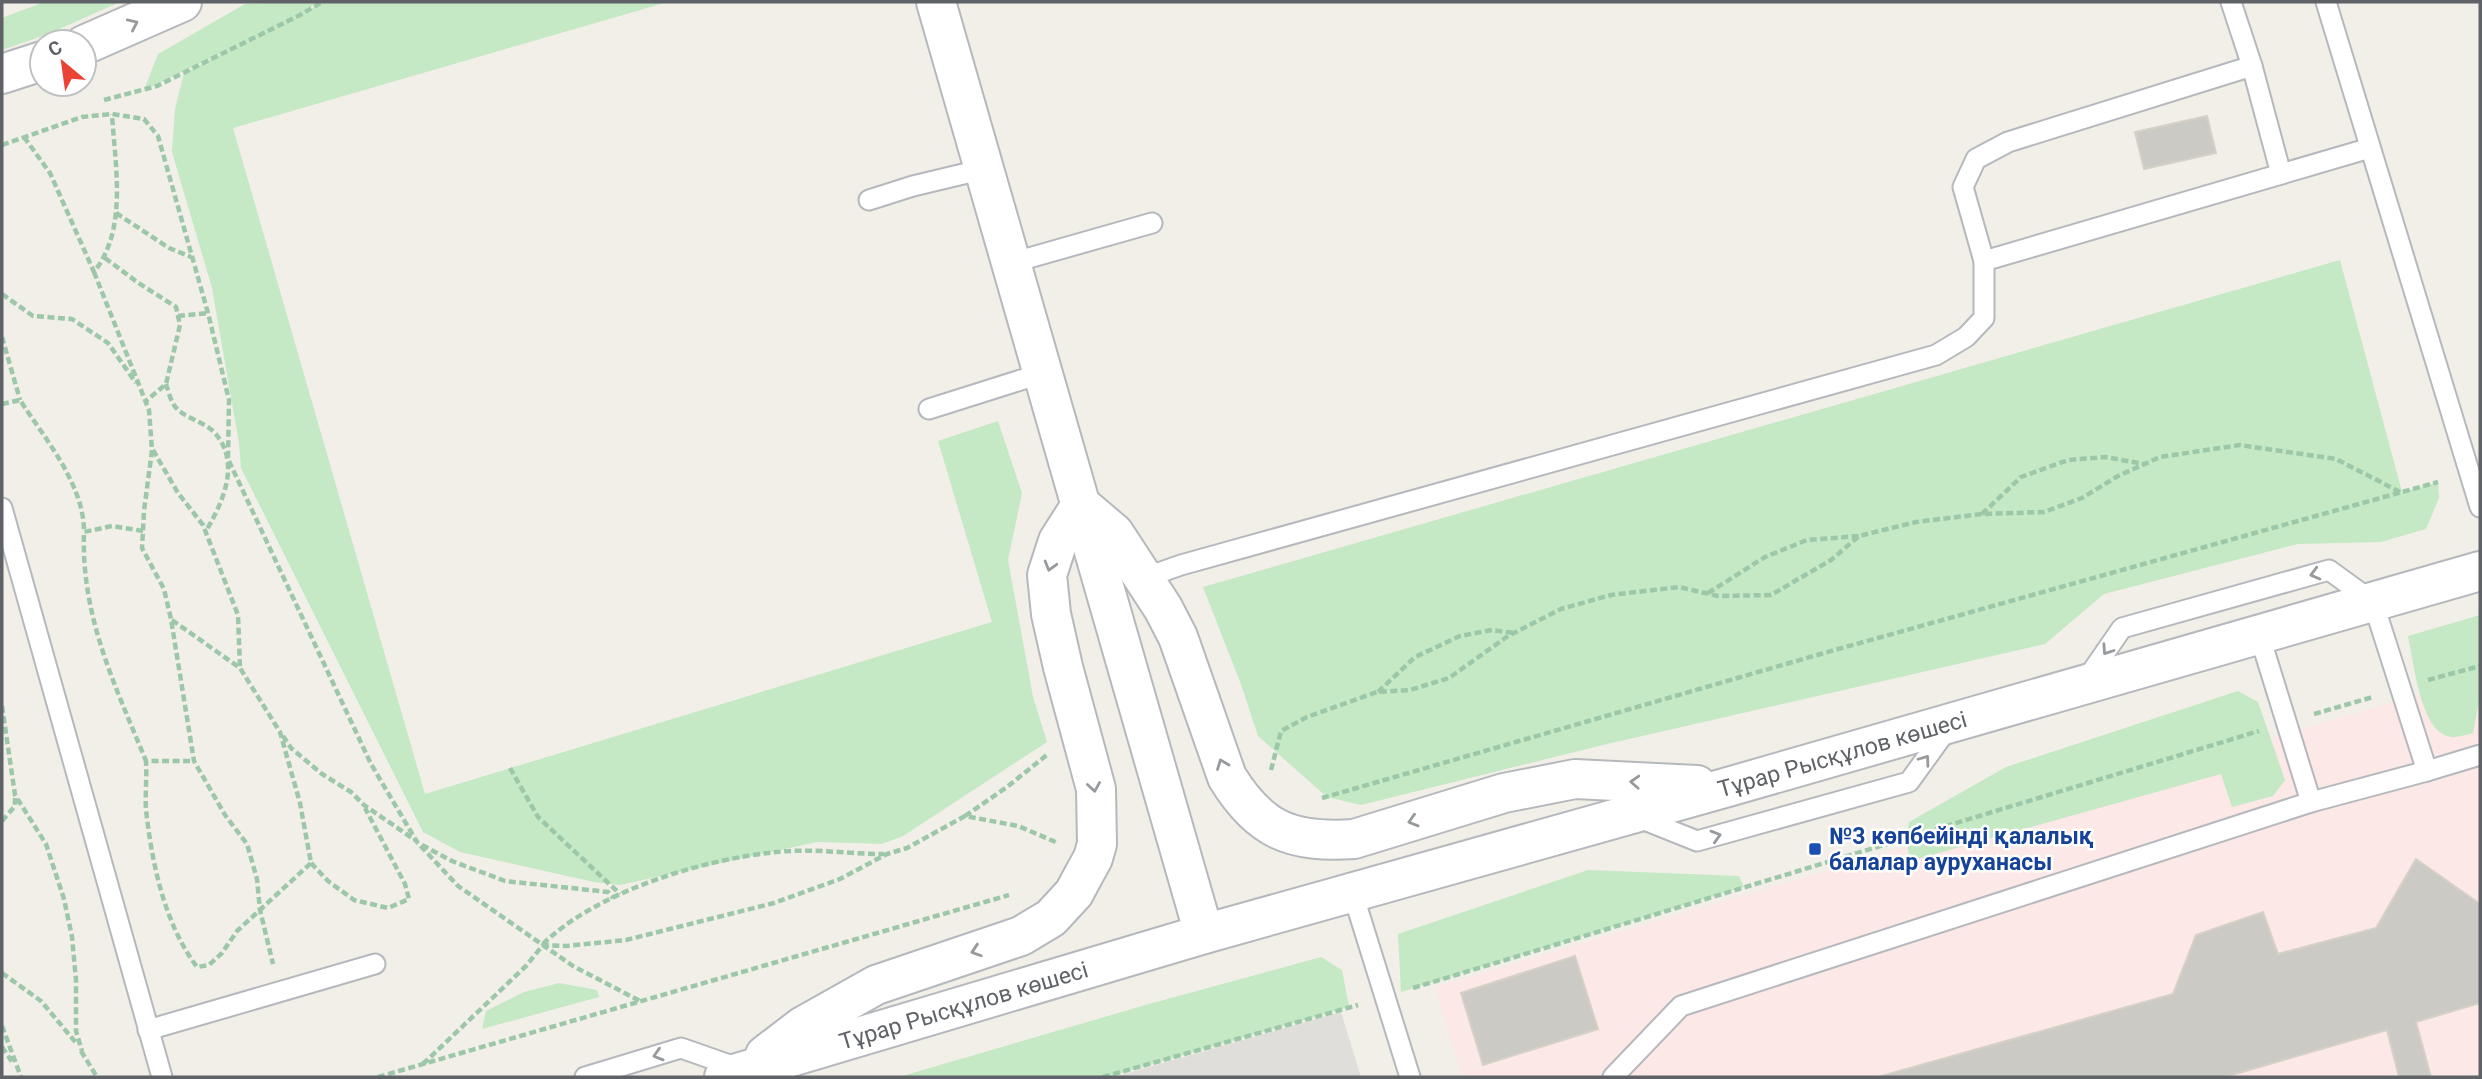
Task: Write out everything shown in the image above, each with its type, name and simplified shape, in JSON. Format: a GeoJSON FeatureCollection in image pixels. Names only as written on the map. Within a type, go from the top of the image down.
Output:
{"type":"FeatureCollection","features":[{"type":"Feature","properties":{"kind":"street"},"geometry":{"type":"LineString","coordinates":[[98,39],[182,2]]}},
{"type":"Feature","properties":{"kind":"street"},"geometry":{"type":"LineString","coordinates":[[936,2],[1204,933]]}},
{"type":"Feature","properties":{"kind":"street"},"geometry":{"type":"LineString","coordinates":[[2,74],[28,66]]}},
{"type":"Feature","properties":{"kind":"street"},"geometry":{"type":"LineString","coordinates":[[1081,505],[1114,533],[1144,578],[1178,637],[1227,777],[1237,793],[1272,828],[1309,838],[1354,839],[1504,793],[1575,779],[1728,787]]}},
{"type":"Feature","properties":{"kind":"street"},"geometry":{"type":"LineString","coordinates":[[735,1074],[803,1026],[876,985],[1021,936],[1051,918],[1083,878],[1097,844],[1096,789],[1060,654],[1046,575],[1058,541],[1081,505]]}},
{"type":"Feature","properties":{"kind":"street","name":"Тұрар Рысқұлов көшесі"},"geometry":{"type":"LineString","coordinates":[[735,1074],[1204,933],[1728,787],[2480,571]]}},
{"type":"Feature","properties":{"kind":"street","name":"Тұрар Рысқұлов көшесі"},"geometry":{"type":"LineString","coordinates":[[790,1077],[1139,970],[1204,933]]}},
{"type":"Feature","properties":{"kind":"lane"},"geometry":{"type":"LineString","coordinates":[[2231,2],[2252,66],[2281,174]]}},
{"type":"Feature","properties":{"kind":"lane"},"geometry":{"type":"LineString","coordinates":[[2326,2],[2480,507]]}},
{"type":"Feature","properties":{"kind":"lane"},"geometry":{"type":"LineString","coordinates":[[1144,578],[1181,565],[1936,355],[1966,337],[1984,318],[1984,261],[1963,187],[1976,159],[2008,142],[2252,66]]}},
{"type":"Feature","properties":{"kind":"lane"},"geometry":{"type":"LineString","coordinates":[[1984,261],[2370,148]]}},
{"type":"Feature","properties":{"kind":"lane"},"geometry":{"type":"LineString","coordinates":[[869,200],[984,169]]}},
{"type":"Feature","properties":{"kind":"lane"},"geometry":{"type":"LineString","coordinates":[[1011,263],[1152,223]]}},
{"type":"Feature","properties":{"kind":"lane"},"geometry":{"type":"LineString","coordinates":[[929,409],[1043,373]]}},
{"type":"Feature","properties":{"kind":"lane"},"geometry":{"type":"LineString","coordinates":[[2,508],[162,1077]]}},
{"type":"Feature","properties":{"kind":"lane"},"geometry":{"type":"LineString","coordinates":[[2083,685],[2122,628],[2329,570],[2373,602],[2427,771]]}},
{"type":"Feature","properties":{"kind":"lane"},"geometry":{"type":"LineString","coordinates":[[2259,634],[2311,802]]}},
{"type":"Feature","properties":{"kind":"lane"},"geometry":{"type":"LineString","coordinates":[[1629,814],[1698,841],[1909,782],[1952,723]]}},
{"type":"Feature","properties":{"kind":"lane"},"geometry":{"type":"LineString","coordinates":[[1613,1077],[1681,1006],[2311,802],[2480,755]]}},
{"type":"Feature","properties":{"kind":"lane"},"geometry":{"type":"LineString","coordinates":[[1352,891],[1410,1077]]}},
{"type":"Feature","properties":{"kind":"lane"},"geometry":{"type":"LineString","coordinates":[[148,1030],[375,964]]}},
{"type":"Feature","properties":{"kind":"lane"},"geometry":{"type":"LineString","coordinates":[[585,1077],[681,1048],[735,1074]]}},
{"type":"Feature","properties":{"kind":"path"},"geometry":{"type":"LineString","coordinates":[[104,100],[157,86],[322,2]]}},
{"type":"Feature","properties":{"kind":"path"},"geometry":{"type":"LineString","coordinates":[[94,272],[105,258],[115,230],[112,114]]}},
{"type":"Feature","properties":{"kind":"path"},"geometry":{"type":"LineString","coordinates":[[2,145],[82,117],[112,114],[144,119],[158,135],[190,241],[229,400],[227,485],[218,511],[206,532]]}},
{"type":"Feature","properties":{"kind":"path"},"geometry":{"type":"LineString","coordinates":[[24,137],[50,173],[94,272],[149,410],[152,450],[142,548],[164,589],[194,761],[225,815],[247,844],[257,879],[260,910],[280,992]]}},
{"type":"Feature","properties":{"kind":"path"},"geometry":{"type":"LineString","coordinates":[[116,213],[169,248],[192,257]]}},
{"type":"Feature","properties":{"kind":"path"},"geometry":{"type":"LineString","coordinates":[[105,258],[136,282],[176,307],[180,325],[166,384],[175,407],[214,432],[370,764],[417,842],[458,886],[573,966],[640,1001]]}},
{"type":"Feature","properties":{"kind":"path"},"geometry":{"type":"LineString","coordinates":[[2,294],[33,316],[72,319],[108,343],[141,390]]}},
{"type":"Feature","properties":{"kind":"path"},"geometry":{"type":"LineString","coordinates":[[178,316],[208,313]]}},
{"type":"Feature","properties":{"kind":"path"},"geometry":{"type":"LineString","coordinates":[[2,337],[20,400],[65,471],[84,513],[86,582],[99,648],[146,761],[146,808],[156,874],[167,910],[189,957],[197,967],[209,965],[222,953],[237,931],[311,863]]}},
{"type":"Feature","properties":{"kind":"path"},"geometry":{"type":"LineString","coordinates":[[145,401],[166,384]]}},
{"type":"Feature","properties":{"kind":"path"},"geometry":{"type":"LineString","coordinates":[[2,404],[20,400]]}},
{"type":"Feature","properties":{"kind":"path"},"geometry":{"type":"LineString","coordinates":[[1707,594],[1765,557],[1807,540],[1859,536],[1916,522],[1982,514],[2044,512],[2082,498],[2160,457],[2240,445],[2336,459],[2402,492]]}},
{"type":"Feature","properties":{"kind":"path"},"geometry":{"type":"LineString","coordinates":[[152,450],[206,532],[238,615],[240,668]]}},
{"type":"Feature","properties":{"kind":"path"},"geometry":{"type":"LineString","coordinates":[[1982,514],[2021,477],[2068,460],[2105,457],[2144,464]]}},
{"type":"Feature","properties":{"kind":"path"},"geometry":{"type":"LineString","coordinates":[[1316,800],[1838,649],[2438,482]]}},
{"type":"Feature","properties":{"kind":"path"},"geometry":{"type":"LineString","coordinates":[[84,532],[112,526],[143,531]]}},
{"type":"Feature","properties":{"kind":"path"},"geometry":{"type":"LineString","coordinates":[[1270,778],[1271,764],[1281,731],[1307,717],[1377,692],[1410,690],[1449,678],[1516,633],[1561,609],[1611,595],[1679,587],[1718,596],[1771,595],[1831,560],[1859,536]]}},
{"type":"Feature","properties":{"kind":"path"},"geometry":{"type":"LineString","coordinates":[[171,619],[240,668],[291,748],[322,774],[351,792],[364,805],[417,842],[452,861],[505,881],[608,892],[613,898]]}},
{"type":"Feature","properties":{"kind":"path"},"geometry":{"type":"LineString","coordinates":[[1377,692],[1415,657],[1460,636],[1492,630],[1516,633]]}},
{"type":"Feature","properties":{"kind":"path"},"geometry":{"type":"LineString","coordinates":[[1103,1077],[1385,996],[2480,666]]}},
{"type":"Feature","properties":{"kind":"path"},"geometry":{"type":"LineString","coordinates":[[2,706],[15,794],[15,806],[2,821]]}},
{"type":"Feature","properties":{"kind":"path"},"geometry":{"type":"LineString","coordinates":[[280,732],[300,803],[311,863],[328,881],[354,900],[388,908],[409,899],[364,805]]}},
{"type":"Feature","properties":{"kind":"path"},"geometry":{"type":"LineString","coordinates":[[543,945],[566,946],[626,940],[761,906],[840,880],[965,816],[1057,747]]}},
{"type":"Feature","properties":{"kind":"path"},"geometry":{"type":"LineString","coordinates":[[146,761],[194,761]]}},
{"type":"Feature","properties":{"kind":"path"},"geometry":{"type":"LineString","coordinates":[[510,768],[538,817],[621,895]]}},
{"type":"Feature","properties":{"kind":"path"},"geometry":{"type":"LineString","coordinates":[[15,794],[46,844],[64,899],[72,937],[76,981],[76,1031],[82,1051]]}},
{"type":"Feature","properties":{"kind":"path"},"geometry":{"type":"LineString","coordinates":[[965,816],[1018,826],[1065,846]]}},
{"type":"Feature","properties":{"kind":"path"},"geometry":{"type":"LineString","coordinates":[[423,1064],[526,966],[543,945],[571,921],[613,898],[676,873],[720,861],[778,852],[835,850],[856,854],[887,854]]}},
{"type":"Feature","properties":{"kind":"path"},"geometry":{"type":"LineString","coordinates":[[378,1077],[1017,892]]}},
{"type":"Feature","properties":{"kind":"path"},"geometry":{"type":"LineString","coordinates":[[2,973],[41,1001],[70,1033],[97,1077]]}},
{"type":"Feature","properties":{"kind":"path"},"geometry":{"type":"LineString","coordinates":[[2,1026],[21,1077]]}},
{"type":"Feature","properties":{"kind":"path"},"geometry":{"type":"LineString","coordinates":[[2,1047],[18,1070]]}},
{"type":"Feature","properties":{"kind":"shaded area"},"geometry":{"type":"Polygon","coordinates":[[[2480,676],[2480,1077],[1462,1077],[1435,987],[2480,676]]]}},
{"type":"Feature","properties":{"kind":"shaded area"},"geometry":{"type":"Polygon","coordinates":[[[1341,1012],[1361,1077],[1114,1077],[1341,1012]]]}},
{"type":"Feature","properties":{"kind":"green space"},"geometry":{"type":"Polygon","coordinates":[[[44,2],[120,2],[62,28],[28,28],[28,41],[2,50],[2,18],[44,2]]]}},
{"type":"Feature","properties":{"kind":"green space"},"geometry":{"type":"Polygon","coordinates":[[[316,2],[306,12],[322,2],[668,2],[233,128],[425,794],[992,622],[938,441],[998,421],[1022,493],[1008,560],[1033,697],[1047,742],[903,836],[882,844],[817,842],[620,885],[594,882],[460,852],[423,832],[241,468],[212,288],[172,152],[175,109],[184,73],[237,46],[144,90],[158,54],[245,4],[316,2]]]}},
{"type":"Feature","properties":{"kind":"green space"},"geometry":{"type":"Polygon","coordinates":[[[2340,260],[2402,492],[2438,482],[2439,498],[2426,529],[2381,542],[2298,544],[2104,594],[2045,644],[1603,745],[1361,805],[1327,797],[1258,736],[1203,587],[2340,260]]]}},
{"type":"Feature","properties":{"kind":"green space"},"geometry":{"type":"Polygon","coordinates":[[[2480,615],[2480,695],[2473,733],[2449,736],[2441,733],[2428,716],[2418,689],[2408,636],[2480,615]]]}},
{"type":"Feature","properties":{"kind":"green space"},"geometry":{"type":"Polygon","coordinates":[[[2238,691],[2258,702],[2285,780],[2273,796],[2232,807],[2221,774],[1910,861],[1906,838],[1909,822],[2006,767],[2238,691]]]}},
{"type":"Feature","properties":{"kind":"green space"},"geometry":{"type":"Polygon","coordinates":[[[1588,870],[1739,876],[1744,887],[1401,992],[1398,934],[1588,870]]]}},
{"type":"Feature","properties":{"kind":"green space"},"geometry":{"type":"Polygon","coordinates":[[[1321,957],[1342,970],[1349,1007],[1108,1077],[899,1077],[1149,1004],[1321,957]]]}},
{"type":"Feature","properties":{"kind":"green space"},"geometry":{"type":"Polygon","coordinates":[[[559,983],[597,990],[599,997],[482,1029],[486,1011],[524,992],[559,983]]]}},
{"type":"Feature","properties":{"kind":"building"},"geometry":{"type":"Polygon","coordinates":[[[2207,116],[2216,153],[2144,169],[2135,132],[2207,116]]]}},
{"type":"Feature","properties":{"kind":"building"},"geometry":{"type":"Polygon","coordinates":[[[2416,859],[2480,904],[2480,1003],[2416,1022],[2431,1077],[2399,1077],[2387,1030],[2225,1077],[1878,1077],[2173,994],[2196,935],[2263,912],[2278,954],[2376,928],[2416,859]]]}},
{"type":"Feature","properties":{"kind":"building"},"geometry":{"type":"Polygon","coordinates":[[[1575,956],[1598,1029],[1483,1065],[1461,993],[1575,956]]]}},
{"type":"Feature","properties":{"kind":"place","name":"№3 көпбейінді қалалық балалар ауруханасы"},"geometry":{"type":"Point","coordinates":[1815,849]}}]}
